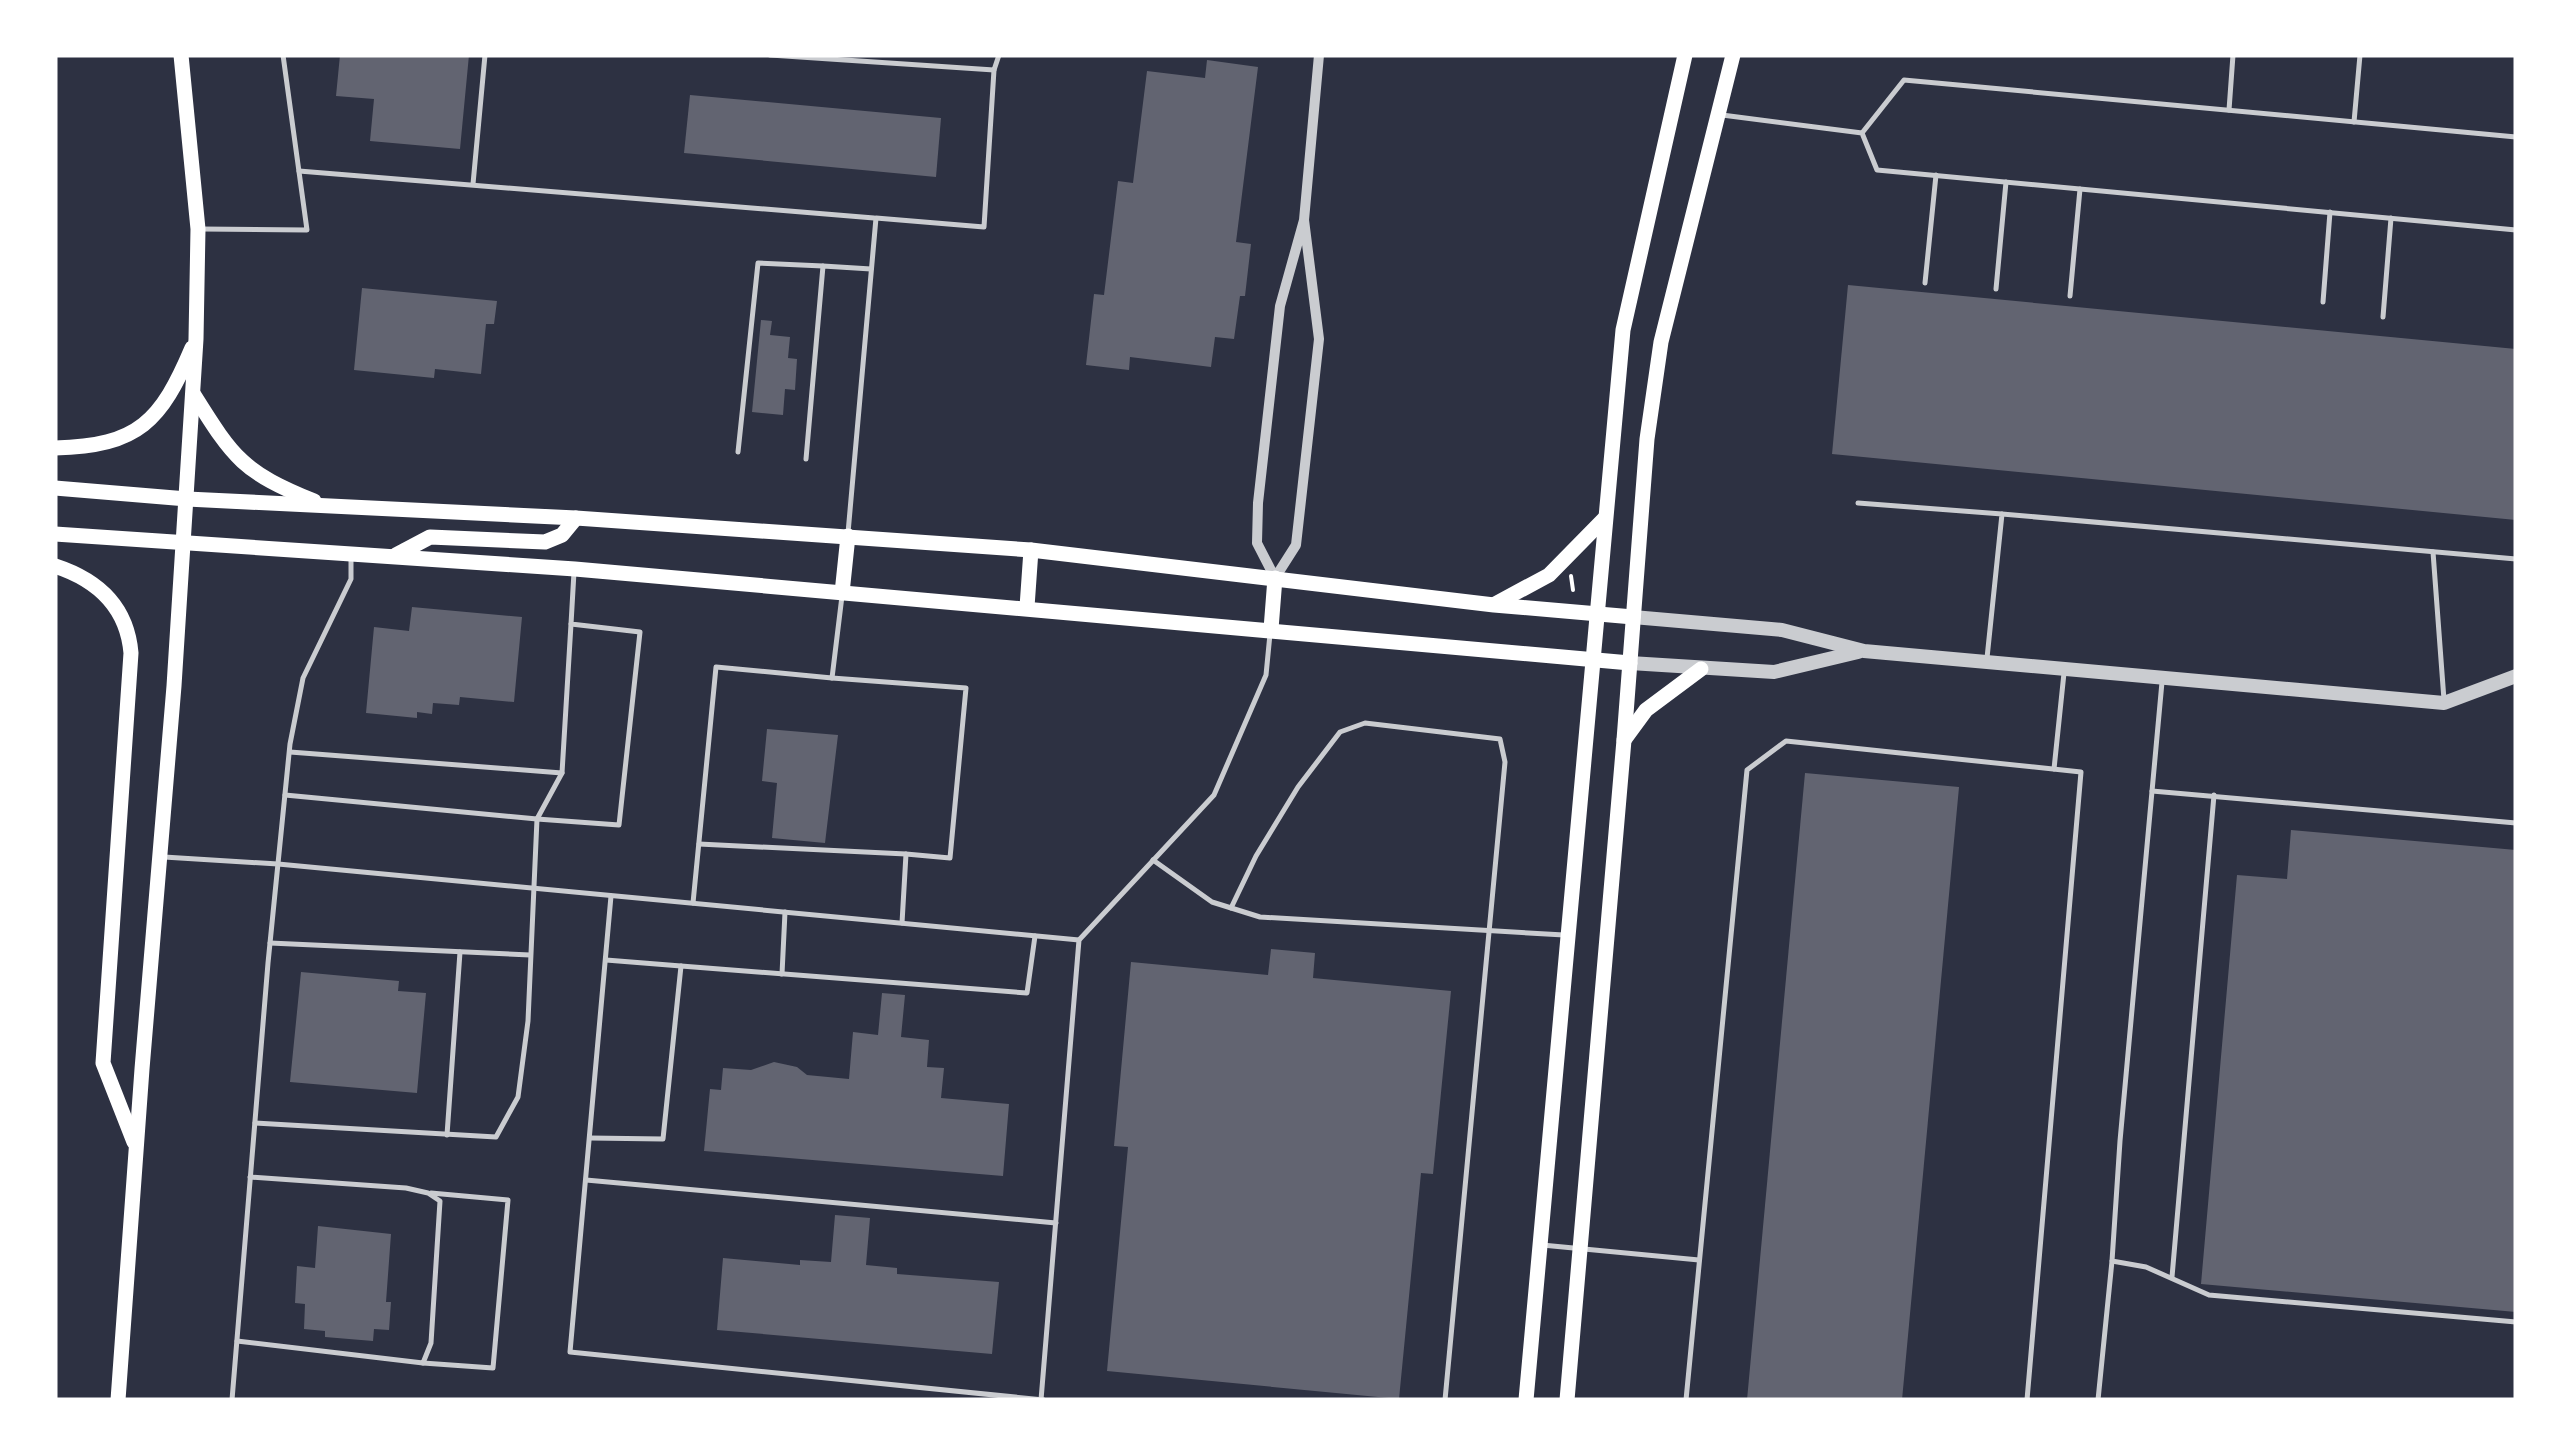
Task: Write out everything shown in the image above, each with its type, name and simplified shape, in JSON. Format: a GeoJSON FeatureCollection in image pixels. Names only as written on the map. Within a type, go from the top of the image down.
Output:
{"type":"FeatureCollection","features":[{"type":"Feature","properties":{"kind":"main road"},"geometry":{"type":"LineString","coordinates":[[118,1400],[194,395],[198,229],[181,55]]}},
{"type":"Feature","properties":{"kind":"main road"},"geometry":{"type":"LineString","coordinates":[[1526,1400],[1622,330],[1685,55]]}},
{"type":"Feature","properties":{"kind":"main road"},"geometry":{"type":"LineString","coordinates":[[1567,1400],[1646,439],[1661,342],[1733,55]]}},
{"type":"Feature","properties":{"kind":"main road"},"geometry":{"type":"LineString","coordinates":[[55,448],[104,442],[144,426],[160,412],[174,391],[196,339]]}},
{"type":"Feature","properties":{"kind":"main road"},"geometry":{"type":"LineString","coordinates":[[194,395],[233,454],[258,477],[322,505]]}},
{"type":"Feature","properties":{"kind":"main road"},"geometry":{"type":"LineString","coordinates":[[55,488],[187,499],[576,518],[1031,550],[1633,618]]}},
{"type":"Feature","properties":{"kind":"main road"},"geometry":{"type":"LineString","coordinates":[[396,555],[430,537],[545,542],[562,534],[576,518]]}},
{"type":"Feature","properties":{"kind":"main road"},"geometry":{"type":"LineString","coordinates":[[1494,605],[1549,575],[1604,518]]}},
{"type":"Feature","properties":{"kind":"main road"},"geometry":{"type":"LineString","coordinates":[[55,534],[574,568],[1630,663]]}},
{"type":"Feature","properties":{"kind":"main road"},"geometry":{"type":"LineString","coordinates":[[842,592],[848,536]]}},
{"type":"Feature","properties":{"kind":"main road"},"geometry":{"type":"LineString","coordinates":[[1027,607],[1031,550]]}},
{"type":"Feature","properties":{"kind":"main road"},"geometry":{"type":"LineString","coordinates":[[55,566],[99,588],[123,617],[132,653],[103,1063],[138,1150]]}},
{"type":"Feature","properties":{"kind":"main road"},"geometry":{"type":"LineString","coordinates":[[1271,629],[1274,578]]}},
{"type":"Feature","properties":{"kind":"main road"},"geometry":{"type":"LineString","coordinates":[[1624,740],[1646,710],[1701,669]]}},
{"type":"Feature","properties":{"kind":"street"},"geometry":{"type":"LineString","coordinates":[[1304,220],[1319,339],[1296,545],[1274,578],[1256,543],[1258,502],[1280,306],[1304,220],[1319,55]]}},
{"type":"Feature","properties":{"kind":"street"},"geometry":{"type":"LineString","coordinates":[[1633,618],[1782,630],[1864,651],[2444,704],[2516,676]]}},
{"type":"Feature","properties":{"kind":"street"},"geometry":{"type":"LineString","coordinates":[[1630,663],[1774,672],[1864,651]]}},
{"type":"Feature","properties":{"kind":"lane"},"geometry":{"type":"LineString","coordinates":[[198,229],[307,230],[283,55]]}},
{"type":"Feature","properties":{"kind":"lane"},"geometry":{"type":"LineString","coordinates":[[473,184],[484,55]]}},
{"type":"Feature","properties":{"kind":"lane"},"geometry":{"type":"LineString","coordinates":[[770,55],[994,70]]}},
{"type":"Feature","properties":{"kind":"lane"},"geometry":{"type":"LineString","coordinates":[[299,172],[984,227],[994,70],[1000,55]]}},
{"type":"Feature","properties":{"kind":"lane"},"geometry":{"type":"LineString","coordinates":[[2229,110],[2234,55]]}},
{"type":"Feature","properties":{"kind":"lane"},"geometry":{"type":"LineString","coordinates":[[2354,122],[2360,55]]}},
{"type":"Feature","properties":{"kind":"lane"},"geometry":{"type":"LineString","coordinates":[[1862,133],[1904,80],[2516,137]]}},
{"type":"Feature","properties":{"kind":"lane"},"geometry":{"type":"LineString","coordinates":[[1716,114],[1862,133]]}},
{"type":"Feature","properties":{"kind":"lane"},"geometry":{"type":"LineString","coordinates":[[1862,133],[1878,170],[2516,230]]}},
{"type":"Feature","properties":{"kind":"lane"},"geometry":{"type":"LineString","coordinates":[[1925,283],[1936,175]]}},
{"type":"Feature","properties":{"kind":"lane"},"geometry":{"type":"LineString","coordinates":[[1996,289],[2006,182]]}},
{"type":"Feature","properties":{"kind":"lane"},"geometry":{"type":"LineString","coordinates":[[2070,296],[2080,189]]}},
{"type":"Feature","properties":{"kind":"lane"},"geometry":{"type":"LineString","coordinates":[[2322,302],[2330,212]]}},
{"type":"Feature","properties":{"kind":"lane"},"geometry":{"type":"LineString","coordinates":[[848,536],[876,218]]}},
{"type":"Feature","properties":{"kind":"lane"},"geometry":{"type":"LineString","coordinates":[[2383,317],[2391,218]]}},
{"type":"Feature","properties":{"kind":"lane"},"geometry":{"type":"LineString","coordinates":[[738,452],[758,263],[871,269]]}},
{"type":"Feature","properties":{"kind":"lane"},"geometry":{"type":"LineString","coordinates":[[806,459],[823,266]]}},
{"type":"Feature","properties":{"kind":"lane"},"geometry":{"type":"LineString","coordinates":[[1858,503],[2516,559]]}},
{"type":"Feature","properties":{"kind":"lane"},"geometry":{"type":"LineString","coordinates":[[1987,661],[2002,514]]}},
{"type":"Feature","properties":{"kind":"lane"},"geometry":{"type":"LineString","coordinates":[[2433,552],[2444,704]]}},
{"type":"Feature","properties":{"kind":"lane"},"geometry":{"type":"LineString","coordinates":[[232,1400],[290,752],[303,678],[351,580],[351,553]]}},
{"type":"Feature","properties":{"kind":"lane"},"geometry":{"type":"LineString","coordinates":[[255,1122],[496,1136],[518,1097],[528,1021],[537,819],[562,773],[574,568]]}},
{"type":"Feature","properties":{"kind":"lane"},"geometry":{"type":"LineString","coordinates":[[832,678],[842,592]]}},
{"type":"Feature","properties":{"kind":"lane"},"geometry":{"type":"LineString","coordinates":[[285,795],[619,825],[640,632],[571,624]]}},
{"type":"Feature","properties":{"kind":"lane"},"geometry":{"type":"LineString","coordinates":[[611,896],[570,1352],[1042,1400],[1079,940],[1214,794],[1266,675],[1271,629]]}},
{"type":"Feature","properties":{"kind":"lane"},"geometry":{"type":"LineString","coordinates":[[693,903],[716,667],[966,688],[950,858],[699,844]]}},
{"type":"Feature","properties":{"kind":"lane"},"geometry":{"type":"LineString","coordinates":[[2054,769],[2064,669]]}},
{"type":"Feature","properties":{"kind":"lane"},"geometry":{"type":"LineString","coordinates":[[2098,1400],[2162,679]]}},
{"type":"Feature","properties":{"kind":"lane"},"geometry":{"type":"LineString","coordinates":[[1231,908],[1256,856],[1298,788],[1340,732],[1365,723],[1500,738],[1506,762],[1445,1400]]}},
{"type":"Feature","properties":{"kind":"lane"},"geometry":{"type":"LineString","coordinates":[[1686,1400],[1747,770],[1786,741],[2081,772],[2027,1400]]}},
{"type":"Feature","properties":{"kind":"lane"},"geometry":{"type":"LineString","coordinates":[[290,752],[562,773]]}},
{"type":"Feature","properties":{"kind":"lane"},"geometry":{"type":"LineString","coordinates":[[2152,791],[2516,823]]}},
{"type":"Feature","properties":{"kind":"lane"},"geometry":{"type":"LineString","coordinates":[[2172,1277],[2214,795]]}},
{"type":"Feature","properties":{"kind":"lane"},"geometry":{"type":"LineString","coordinates":[[902,923],[906,854]]}},
{"type":"Feature","properties":{"kind":"lane"},"geometry":{"type":"LineString","coordinates":[[161,857],[278,864],[1079,940]]}},
{"type":"Feature","properties":{"kind":"lane"},"geometry":{"type":"LineString","coordinates":[[1153,860],[1212,902],[1260,917],[1567,935]]}},
{"type":"Feature","properties":{"kind":"lane"},"geometry":{"type":"LineString","coordinates":[[782,974],[786,912]]}},
{"type":"Feature","properties":{"kind":"lane"},"geometry":{"type":"LineString","coordinates":[[606,960],[1027,993],[1035,936]]}},
{"type":"Feature","properties":{"kind":"lane"},"geometry":{"type":"LineString","coordinates":[[270,942],[530,955]]}},
{"type":"Feature","properties":{"kind":"lane"},"geometry":{"type":"LineString","coordinates":[[447,1136],[460,952]]}},
{"type":"Feature","properties":{"kind":"lane"},"geometry":{"type":"LineString","coordinates":[[590,1138],[663,1139],[681,966]]}},
{"type":"Feature","properties":{"kind":"lane"},"geometry":{"type":"LineString","coordinates":[[237,1341],[493,1368],[508,1200],[406,1188],[250,1178]]}},
{"type":"Feature","properties":{"kind":"lane"},"geometry":{"type":"LineString","coordinates":[[586,1180],[1056,1222]]}},
{"type":"Feature","properties":{"kind":"lane"},"geometry":{"type":"LineString","coordinates":[[424,1363],[431,1344],[440,1201],[428,1193]]}},
{"type":"Feature","properties":{"kind":"lane"},"geometry":{"type":"LineString","coordinates":[[1540,1244],[1699,1260]]}},
{"type":"Feature","properties":{"kind":"lane"},"geometry":{"type":"LineString","coordinates":[[2112,1261],[2146,1267],[2209,1295],[2516,1322]]}},
{"type":"Feature","properties":{"kind":"building"},"geometry":{"type":"Polygon","coordinates":[[[340,55],[469,55],[460,149],[370,141],[374,99],[336,96],[340,55]]]}},
{"type":"Feature","properties":{"kind":"building"},"geometry":{"type":"Polygon","coordinates":[[[1207,60],[1258,67],[1236,242],[1251,244],[1245,296],[1240,296],[1234,339],[1215,337],[1211,367],[1130,357],[1129,370],[1086,365],[1094,294],[1104,295],[1118,181],[1133,183],[1147,71],[1205,78],[1207,60]]]}},
{"type":"Feature","properties":{"kind":"building"},"geometry":{"type":"Polygon","coordinates":[[[690,95],[941,118],[936,177],[684,153],[690,95]]]}},
{"type":"Feature","properties":{"kind":"building"},"geometry":{"type":"Polygon","coordinates":[[[1848,285],[2516,349],[2516,520],[1832,454],[1848,285]]]}},
{"type":"Feature","properties":{"kind":"building"},"geometry":{"type":"Polygon","coordinates":[[[362,288],[497,301],[494,324],[486,324],[481,374],[435,369],[434,378],[354,370],[362,288]]]}},
{"type":"Feature","properties":{"kind":"building"},"geometry":{"type":"Polygon","coordinates":[[[761,320],[772,321],[770,335],[790,337],[788,358],[797,359],[795,390],[785,389],[783,415],[752,412],[761,320]]]}},
{"type":"Feature","properties":{"kind":"building"},"geometry":{"type":"Polygon","coordinates":[[[412,607],[522,617],[514,702],[460,697],[459,705],[433,703],[432,714],[417,712],[417,718],[366,713],[374,627],[409,631],[412,607]]]}},
{"type":"Feature","properties":{"kind":"building"},"geometry":{"type":"Polygon","coordinates":[[[767,729],[838,735],[825,843],[772,838],[777,783],[762,781],[767,729]]]}},
{"type":"Feature","properties":{"kind":"building"},"geometry":{"type":"Polygon","coordinates":[[[1805,773],[1959,787],[1902,1400],[1747,1400],[1805,773]]]}},
{"type":"Feature","properties":{"kind":"building"},"geometry":{"type":"Polygon","coordinates":[[[2291,830],[2516,850],[2516,1312],[2201,1284],[2237,875],[2287,879],[2291,830]]]}},
{"type":"Feature","properties":{"kind":"building"},"geometry":{"type":"Polygon","coordinates":[[[1271,949],[1315,953],[1313,978],[1451,991],[1433,1174],[1421,1173],[1399,1399],[1107,1371],[1128,1147],[1114,1146],[1131,962],[1268,975],[1271,949]]]}},
{"type":"Feature","properties":{"kind":"building"},"geometry":{"type":"Polygon","coordinates":[[[301,972],[399,981],[398,991],[426,993],[417,1093],[290,1082],[301,972]]]}},
{"type":"Feature","properties":{"kind":"building"},"geometry":{"type":"Polygon","coordinates":[[[882,993],[905,995],[901,1037],[929,1040],[927,1067],[944,1068],[941,1098],[1009,1104],[1003,1176],[704,1151],[710,1089],[721,1090],[723,1068],[751,1070],[774,1062],[797,1067],[807,1075],[849,1079],[853,1032],[878,1035],[882,993]]]}},
{"type":"Feature","properties":{"kind":"building"},"geometry":{"type":"Polygon","coordinates":[[[835,1215],[870,1218],[866,1265],[897,1268],[897,1274],[999,1282],[992,1354],[717,1330],[723,1258],[800,1265],[800,1260],[831,1262],[835,1215]]]}},
{"type":"Feature","properties":{"kind":"building"},"geometry":{"type":"Polygon","coordinates":[[[318,1226],[391,1234],[386,1302],[391,1302],[389,1330],[374,1329],[373,1341],[325,1337],[325,1331],[304,1329],[305,1304],[295,1303],[297,1266],[315,1268],[318,1226]]]}}]}
